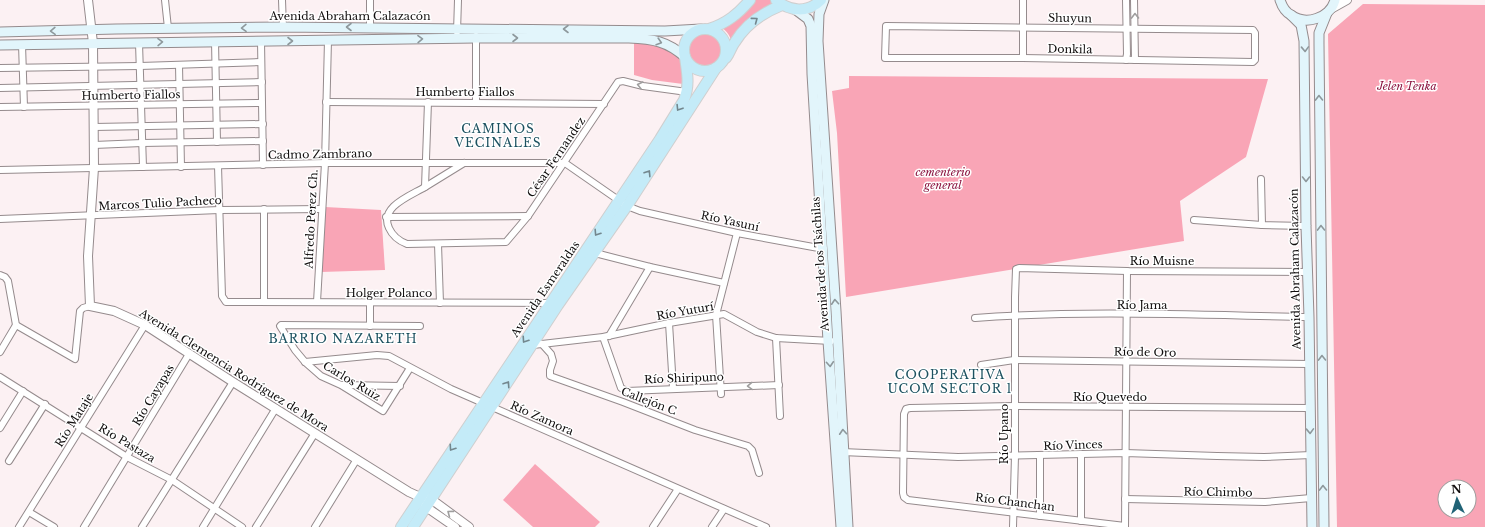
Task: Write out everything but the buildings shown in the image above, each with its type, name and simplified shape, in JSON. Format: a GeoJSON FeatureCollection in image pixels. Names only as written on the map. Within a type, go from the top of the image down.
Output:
{"type":"FeatureCollection","features":[{"type":"Feature","properties":{"kind":"main road","name":"Avenida Abraham Calazacón"},"geometry":{"type":"LineString","coordinates":[[0,45],[457,38],[476,33],[665,31],[705,29],[730,20],[750,0]]}},
{"type":"Feature","properties":{"kind":"main road"},"geometry":{"type":"LineString","coordinates":[[779,3],[796,10],[805,9],[823,0]]}},
{"type":"Feature","properties":{"kind":"main road","name":"Avenida de los Tsáchilas"},"geometry":{"type":"LineString","coordinates":[[823,0],[819,14],[818,41],[827,249],[840,452],[848,527]]}},
{"type":"Feature","properties":{"kind":"main road","name":"Avenida Abraham Calazacón"},"geometry":{"type":"LineString","coordinates":[[1273,0],[1282,4],[1291,16],[1301,25],[1304,41],[1312,527]]}},
{"type":"Feature","properties":{"kind":"main road"},"geometry":{"type":"LineString","coordinates":[[1324,527],[1319,44],[1320,33],[1335,0]]}},
{"type":"Feature","properties":{"kind":"main road","name":"Avenida Esmeraldas"},"geometry":{"type":"LineString","coordinates":[[401,527],[420,497],[487,405],[623,203],[719,65],[729,54],[735,42],[752,20],[779,3]]}},
{"type":"Feature","properties":{"kind":"main road","name":"Avenida de los Tsáchilas"},"geometry":{"type":"LineString","coordinates":[[796,10],[808,19],[811,26],[812,74],[827,249]]}},
{"type":"Feature","properties":{"kind":"main road"},"geometry":{"type":"LineString","coordinates":[[1291,16],[1302,20],[1315,20],[1329,11]]}},
{"type":"Feature","properties":{"kind":"main road","name":"Avenida Abraham Calazacón"},"geometry":{"type":"LineString","coordinates":[[0,32],[168,28],[458,28],[476,33],[646,38],[660,41],[669,45],[685,57]]}},
{"type":"Feature","properties":{"kind":"main road"},"geometry":{"type":"LineString","coordinates":[[705,29],[716,32],[721,37],[725,43],[726,50],[725,56],[719,65],[709,71],[702,71],[689,64],[685,57],[684,50],[688,37],[694,32],[705,29]]}},
{"type":"Feature","properties":{"kind":"main road","name":"Avenida Esmeraldas"},"geometry":{"type":"LineString","coordinates":[[413,527],[487,405],[537,345],[554,304],[595,253],[684,100],[687,92],[688,80],[685,57]]}},
{"type":"Feature","properties":{"kind":"main road","name":"Avenida de los Tsáchilas"},"geometry":{"type":"LineString","coordinates":[[840,452],[841,527]]}},
{"type":"Feature","properties":{"kind":"street"},"geometry":{"type":"LineString","coordinates":[[16,325],[75,359],[80,311],[83,308],[90,306],[88,256],[94,168],[94,67],[92,30],[88,0]]}},
{"type":"Feature","properties":{"kind":"street"},"geometry":{"type":"LineString","coordinates":[[165,0],[168,28]]}},
{"type":"Feature","properties":{"kind":"street"},"geometry":{"type":"LineString","coordinates":[[282,0],[283,27]]}},
{"type":"Feature","properties":{"kind":"street"},"geometry":{"type":"LineString","coordinates":[[370,0],[370,28]]}},
{"type":"Feature","properties":{"kind":"street"},"geometry":{"type":"LineString","coordinates":[[457,38],[458,0]]}},
{"type":"Feature","properties":{"kind":"street"},"geometry":{"type":"LineString","coordinates":[[1023,0],[1023,58]]}},
{"type":"Feature","properties":{"kind":"street"},"geometry":{"type":"LineString","coordinates":[[1126,0],[1126,60]]}},
{"type":"Feature","properties":{"kind":"street"},"geometry":{"type":"LineString","coordinates":[[1134,0],[1135,60]]}},
{"type":"Feature","properties":{"kind":"street"},"geometry":{"type":"LineString","coordinates":[[1329,11],[1347,0]]}},
{"type":"Feature","properties":{"kind":"street","name":"Shuyun"},"geometry":{"type":"LineString","coordinates":[[885,58],[886,26],[1022,27],[1254,31],[1254,62]]}},
{"type":"Feature","properties":{"kind":"street"},"geometry":{"type":"LineString","coordinates":[[476,33],[476,102]]}},
{"type":"Feature","properties":{"kind":"street","name":"Alfredo Perez Ch."},"geometry":{"type":"LineString","coordinates":[[317,302],[321,209],[325,163],[328,40]]}},
{"type":"Feature","properties":{"kind":"street"},"geometry":{"type":"LineString","coordinates":[[261,41],[264,165]]}},
{"type":"Feature","properties":{"kind":"street"},"geometry":{"type":"LineString","coordinates":[[215,42],[217,142]]}},
{"type":"Feature","properties":{"kind":"street"},"geometry":{"type":"LineString","coordinates":[[139,43],[143,167]]}},
{"type":"Feature","properties":{"kind":"street"},"geometry":{"type":"LineString","coordinates":[[22,44],[24,107]]}},
{"type":"Feature","properties":{"kind":"street","name":"Donkila"},"geometry":{"type":"LineString","coordinates":[[885,58],[1023,58],[1254,62]]}},
{"type":"Feature","properties":{"kind":"street"},"geometry":{"type":"LineString","coordinates":[[0,68],[140,66],[261,62]]}},
{"type":"Feature","properties":{"kind":"street"},"geometry":{"type":"LineString","coordinates":[[179,65],[181,167]]}},
{"type":"Feature","properties":{"kind":"street","name":"César Fernandez"},"geometry":{"type":"LineString","coordinates":[[438,244],[506,242],[528,216],[618,82],[623,81],[643,86],[687,92]]}},
{"type":"Feature","properties":{"kind":"street"},"geometry":{"type":"LineString","coordinates":[[0,88],[262,82]]}},
{"type":"Feature","properties":{"kind":"street","name":"Humberto Fiallos"},"geometry":{"type":"LineString","coordinates":[[326,102],[604,104]]}},
{"type":"Feature","properties":{"kind":"street"},"geometry":{"type":"LineString","coordinates":[[425,187],[428,102]]}},
{"type":"Feature","properties":{"kind":"street","name":"Humberto Fiallos"},"geometry":{"type":"LineString","coordinates":[[0,107],[262,103]]}},
{"type":"Feature","properties":{"kind":"street"},"geometry":{"type":"LineString","coordinates":[[94,127],[263,124]]}},
{"type":"Feature","properties":{"kind":"street"},"geometry":{"type":"LineString","coordinates":[[94,145],[263,141]]}},
{"type":"Feature","properties":{"kind":"street","name":"Cadmo Zambrano"},"geometry":{"type":"LineString","coordinates":[[0,170],[325,163],[565,163]]}},
{"type":"Feature","properties":{"kind":"street"},"geometry":{"type":"LineString","coordinates":[[440,303],[438,244],[407,244],[400,242],[390,231],[386,217],[389,211],[396,204],[465,163]]}},
{"type":"Feature","properties":{"kind":"street"},"geometry":{"type":"LineString","coordinates":[[565,163],[623,203]]}},
{"type":"Feature","properties":{"kind":"street"},"geometry":{"type":"LineString","coordinates":[[218,166],[219,210]]}},
{"type":"Feature","properties":{"kind":"street"},"geometry":{"type":"LineString","coordinates":[[1261,179],[1262,225]]}},
{"type":"Feature","properties":{"kind":"street","name":"Río Yasuní"},"geometry":{"type":"LineString","coordinates":[[623,203],[640,211],[737,233],[827,249]]}},
{"type":"Feature","properties":{"kind":"street","name":"Marcos Tulio Pacheco"},"geometry":{"type":"LineString","coordinates":[[0,219],[219,210],[321,209]]}},
{"type":"Feature","properties":{"kind":"street","name":"Holger Polanco"},"geometry":{"type":"LineString","coordinates":[[219,210],[222,296],[226,302],[554,304]]}},
{"type":"Feature","properties":{"kind":"street"},"geometry":{"type":"LineString","coordinates":[[264,210],[264,302]]}},
{"type":"Feature","properties":{"kind":"street"},"geometry":{"type":"LineString","coordinates":[[386,217],[528,216]]}},
{"type":"Feature","properties":{"kind":"street"},"geometry":{"type":"LineString","coordinates":[[1194,220],[1262,225],[1306,226]]}},
{"type":"Feature","properties":{"kind":"street"},"geometry":{"type":"LineString","coordinates":[[720,389],[716,315],[737,233]]}},
{"type":"Feature","properties":{"kind":"street"},"geometry":{"type":"LineString","coordinates":[[595,253],[724,283]]}},
{"type":"Feature","properties":{"kind":"street"},"geometry":{"type":"LineString","coordinates":[[606,337],[650,267]]}},
{"type":"Feature","properties":{"kind":"street","name":"Río Muisne"},"geometry":{"type":"LineString","coordinates":[[1016,269],[1307,272]]}},
{"type":"Feature","properties":{"kind":"street","name":"Río Upano"},"geometry":{"type":"LineString","coordinates":[[1013,527],[1016,269]]}},
{"type":"Feature","properties":{"kind":"street"},"geometry":{"type":"LineString","coordinates":[[1125,526],[1127,271]]}},
{"type":"Feature","properties":{"kind":"street"},"geometry":{"type":"LineString","coordinates":[[0,275],[5,277],[8,281],[16,325],[0,352]]}},
{"type":"Feature","properties":{"kind":"street"},"geometry":{"type":"LineString","coordinates":[[370,302],[370,326],[420,326]]}},
{"type":"Feature","properties":{"kind":"street","name":"Avenida Clemencia Rodríguez de Mora"},"geometry":{"type":"LineString","coordinates":[[90,306],[114,311],[145,324],[233,382],[420,497],[455,527]]}},
{"type":"Feature","properties":{"kind":"street","name":"Río Yuturí"},"geometry":{"type":"LineString","coordinates":[[537,345],[606,337],[669,323],[724,314],[757,332],[776,338],[832,342]]}},
{"type":"Feature","properties":{"kind":"street","name":"Río Jama"},"geometry":{"type":"LineString","coordinates":[[975,318],[1015,315],[1309,317]]}},
{"type":"Feature","properties":{"kind":"street"},"geometry":{"type":"LineString","coordinates":[[669,323],[673,388]]}},
{"type":"Feature","properties":{"kind":"street","name":"Río Mataje"},"geometry":{"type":"LineString","coordinates":[[19,527],[145,324]]}},
{"type":"Feature","properties":{"kind":"street","name":"Carlos Ruiz"},"geometry":{"type":"LineString","coordinates":[[370,326],[281,325],[280,327],[295,350],[322,376],[341,385],[383,411],[410,368]]}},
{"type":"Feature","properties":{"kind":"street","name":"Río Shiripuno"},"geometry":{"type":"LineString","coordinates":[[606,337],[621,388],[624,390],[673,388],[720,389],[779,385]]}},
{"type":"Feature","properties":{"kind":"street"},"geometry":{"type":"LineString","coordinates":[[776,338],[780,416]]}},
{"type":"Feature","properties":{"kind":"street","name":"Callejón C"},"geometry":{"type":"LineString","coordinates":[[537,345],[551,354],[554,361],[550,376],[695,430],[748,446],[752,450],[759,473]]}},
{"type":"Feature","properties":{"kind":"street","name":"Río Cayapas"},"geometry":{"type":"LineString","coordinates":[[84,527],[189,354]]}},
{"type":"Feature","properties":{"kind":"street","name":"Río Zamora"},"geometry":{"type":"LineString","coordinates":[[306,362],[389,356],[410,368],[487,405],[766,527]]}},
{"type":"Feature","properties":{"kind":"street","name":"Río de Oro"},"geometry":{"type":"LineString","coordinates":[[981,365],[1014,360],[1309,364]]}},
{"type":"Feature","properties":{"kind":"street","name":"Río Pastaza"},"geometry":{"type":"LineString","coordinates":[[0,377],[128,456],[172,480],[242,527]]}},
{"type":"Feature","properties":{"kind":"street"},"geometry":{"type":"LineString","coordinates":[[142,527],[233,382]]}},
{"type":"Feature","properties":{"kind":"street"},"geometry":{"type":"LineString","coordinates":[[341,385],[400,386]]}},
{"type":"Feature","properties":{"kind":"street"},"geometry":{"type":"LineString","coordinates":[[0,428],[23,391]]}},
{"type":"Feature","properties":{"kind":"street"},"geometry":{"type":"LineString","coordinates":[[9,461],[45,404]]}},
{"type":"Feature","properties":{"kind":"street","name":"Río Quevedo"},"geometry":{"type":"LineString","coordinates":[[904,455],[904,414],[906,409],[910,408],[1014,406],[1309,408]]}},
{"type":"Feature","properties":{"kind":"street"},"geometry":{"type":"LineString","coordinates":[[203,527],[276,408]]}},
{"type":"Feature","properties":{"kind":"street"},"geometry":{"type":"LineString","coordinates":[[256,527],[315,433]]}},
{"type":"Feature","properties":{"kind":"street","name":"Río Vinces"},"geometry":{"type":"LineString","coordinates":[[840,452],[958,457],[1125,453],[1264,457],[1311,455]]}},
{"type":"Feature","properties":{"kind":"street"},"geometry":{"type":"LineString","coordinates":[[1081,454],[1081,521]]}},
{"type":"Feature","properties":{"kind":"street","name":"Río Chanchan"},"geometry":{"type":"LineString","coordinates":[[904,455],[903,492],[904,497],[912,500],[1013,511],[1040,516],[1125,526]]}},
{"type":"Feature","properties":{"kind":"street"},"geometry":{"type":"LineString","coordinates":[[1040,456],[1040,516]]}},
{"type":"Feature","properties":{"kind":"street"},"geometry":{"type":"LineString","coordinates":[[315,527],[357,459]]}},
{"type":"Feature","properties":{"kind":"street"},"geometry":{"type":"LineString","coordinates":[[652,527],[678,489]]}},
{"type":"Feature","properties":{"kind":"street","name":"Río Chimbo"},"geometry":{"type":"LineString","coordinates":[[1125,499],[1265,502],[1311,498]]}},
{"type":"Feature","properties":{"kind":"street","name":"Avenida Clemencia Rodríguez de Mora"},"geometry":{"type":"LineString","coordinates":[[428,503],[469,527]]}},
{"type":"Feature","properties":{"kind":"street"},"geometry":{"type":"LineString","coordinates":[[712,527],[724,509]]}},
{"type":"Feature","properties":{"kind":"street"},"geometry":{"type":"LineString","coordinates":[[29,512],[54,527]]}},
{"type":"Feature","properties":{"kind":"green space"},"geometry":{"type":"Polygon","coordinates":[[[755,0],[771,0],[776,4],[731,41],[725,30],[719,25],[755,0]]]}},
{"type":"Feature","properties":{"kind":"green space","name":"Jelen Tenka"},"geometry":{"type":"Polygon","coordinates":[[[1363,4],[1485,5],[1485,527],[1337,527],[1328,34],[1363,4]]]}},
{"type":"Feature","properties":{"kind":"green space"},"geometry":{"type":"Polygon","coordinates":[[[702,33],[708,33],[712,34],[719,40],[722,50],[721,57],[715,64],[708,67],[702,67],[698,66],[691,60],[688,53],[688,47],[689,43],[695,36],[702,33]]]}},
{"type":"Feature","properties":{"kind":"green space"},"geometry":{"type":"Polygon","coordinates":[[[634,42],[657,43],[680,58],[683,66],[683,84],[652,80],[634,75],[634,42]]]}},
{"type":"Feature","properties":{"kind":"green space","name":"cementerio general"},"geometry":{"type":"Polygon","coordinates":[[[849,76],[1268,79],[1246,157],[1180,201],[1184,241],[846,297],[837,133],[832,91],[849,88],[849,76]]]}},
{"type":"Feature","properties":{"kind":"green space"},"geometry":{"type":"Polygon","coordinates":[[[325,207],[381,210],[385,270],[321,272],[325,207]]]}},
{"type":"Feature","properties":{"kind":"green space"},"geometry":{"type":"Polygon","coordinates":[[[535,464],[600,522],[595,527],[533,527],[503,500],[535,464]]]}},
{"type":"Feature","properties":{"kind":"district","name":"CAMINOS VECINALES"},"geometry":{"type":"Point","coordinates":[498,135]}},
{"type":"Feature","properties":{"kind":"district","name":"BARRIO NAZARETH"},"geometry":{"type":"Point","coordinates":[343,338]}},
{"type":"Feature","properties":{"kind":"district","name":"COOPERATIVA UCOM SECTOR 1"},"geometry":{"type":"Point","coordinates":[950,381]}}]}
